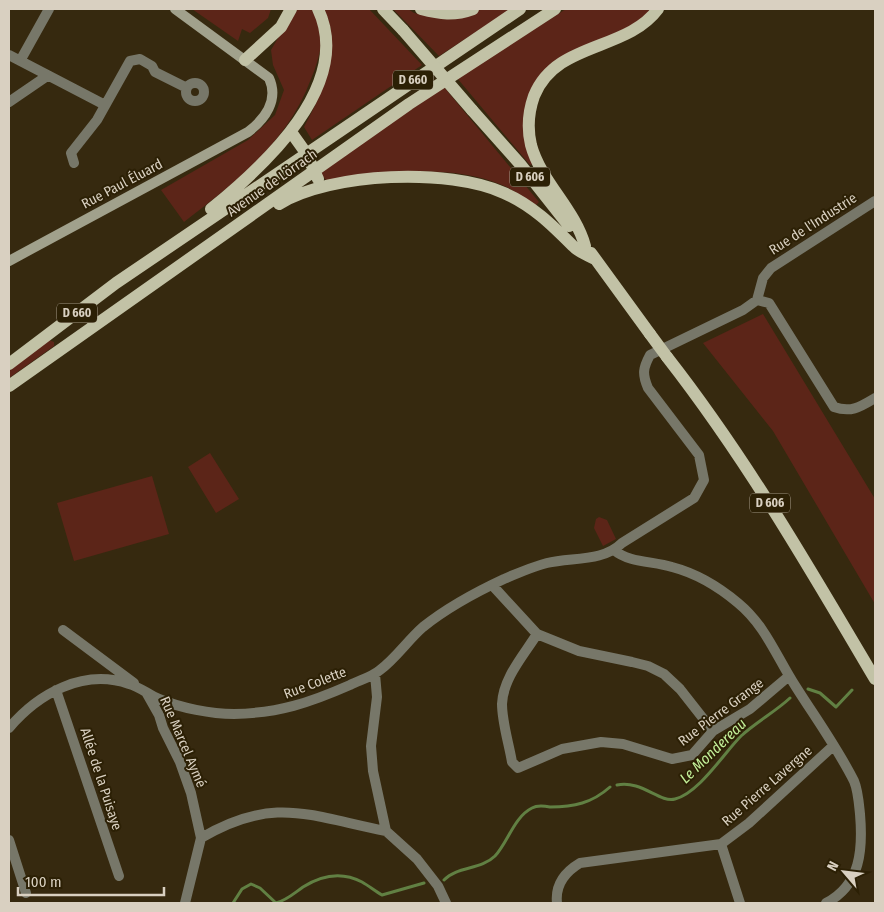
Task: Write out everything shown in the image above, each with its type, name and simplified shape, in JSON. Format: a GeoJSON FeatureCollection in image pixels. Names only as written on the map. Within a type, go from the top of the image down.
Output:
{"type":"FeatureCollection","features":[{"type":"Feature","properties":{"kind":"main road"},"geometry":{"type":"LineString","coordinates":[[245,60],[281,27],[291,9]]}},
{"type":"Feature","properties":{"kind":"main road"},"geometry":{"type":"LineString","coordinates":[[158,255],[250,178],[292,132],[315,93],[324,64],[325,25],[318,9]]}},
{"type":"Feature","properties":{"kind":"main road","name":"D 606"},"geometry":{"type":"LineString","coordinates":[[383,9],[520,164],[595,259],[730,442],[805,559],[875,679]]}},
{"type":"Feature","properties":{"kind":"main road"},"geometry":{"type":"LineString","coordinates":[[421,9],[448,14],[473,9]]}},
{"type":"Feature","properties":{"kind":"main road","name":"Avenue de Lörrach"},"geometry":{"type":"LineString","coordinates":[[9,364],[83,308],[306,152],[520,9]]}},
{"type":"Feature","properties":{"kind":"main road","name":"Avenue de Lörrach"},"geometry":{"type":"LineString","coordinates":[[9,386],[409,104],[555,9]]}},
{"type":"Feature","properties":{"kind":"main road"},"geometry":{"type":"LineString","coordinates":[[585,246],[581,231],[542,169],[532,146],[528,126],[529,109],[537,88],[546,74],[560,63],[578,52],[634,31],[648,22],[658,9]]}},
{"type":"Feature","properties":{"kind":"main road"},"geometry":{"type":"LineString","coordinates":[[292,132],[306,152],[314,172],[324,187]]}},
{"type":"Feature","properties":{"kind":"main road"},"geometry":{"type":"LineString","coordinates":[[221,238],[286,200],[324,187],[392,177],[441,176],[504,192],[528,206],[548,221],[574,247],[595,259]]}},
{"type":"Feature","properties":{"kind":"street"},"geometry":{"type":"LineString","coordinates":[[20,61],[49,9]]}},
{"type":"Feature","properties":{"kind":"street","name":"Rue Paul Éluard"},"geometry":{"type":"LineString","coordinates":[[9,261],[248,132],[264,117],[270,107],[273,90],[269,78],[175,9]]}},
{"type":"Feature","properties":{"kind":"street"},"geometry":{"type":"LineString","coordinates":[[9,55],[104,106]]}},
{"type":"Feature","properties":{"kind":"street"},"geometry":{"type":"LineString","coordinates":[[74,163],[71,153],[88,133],[130,61],[135,59],[150,65],[156,72],[187,88]]}},
{"type":"Feature","properties":{"kind":"street"},"geometry":{"type":"LineString","coordinates":[[9,102],[47,76]]}},
{"type":"Feature","properties":{"kind":"street","name":"Rue de l'Industrie"},"geometry":{"type":"LineString","coordinates":[[757,300],[763,278],[771,268],[875,200]]}},
{"type":"Feature","properties":{"kind":"street"},"geometry":{"type":"LineString","coordinates":[[614,550],[622,542],[694,498],[704,480],[699,455],[648,388],[643,376],[643,368],[650,355],[743,310],[757,300],[769,303],[834,407],[843,411],[855,410],[875,398]]}},
{"type":"Feature","properties":{"kind":"street"},"geometry":{"type":"LineString","coordinates":[[83,308],[94,326]]}},
{"type":"Feature","properties":{"kind":"street","name":"Rue Colette"},"geometry":{"type":"LineString","coordinates":[[9,728],[37,700],[56,690],[92,679],[112,680],[130,684],[165,701],[188,707],[231,714],[278,711],[326,696],[375,674],[423,627],[464,598],[525,570],[547,563],[588,557],[614,550]]}},
{"type":"Feature","properties":{"kind":"street","name":"Rue Pierre Lavergne"},"geometry":{"type":"LineString","coordinates":[[556,903],[560,882],[568,872],[580,863],[721,844],[749,823],[832,747],[789,676],[767,635],[738,603],[714,586],[672,567],[622,557],[614,550]]}},
{"type":"Feature","properties":{"kind":"street"},"geometry":{"type":"LineString","coordinates":[[493,586],[537,634],[579,651],[648,666],[664,674],[680,689],[712,731]]}},
{"type":"Feature","properties":{"kind":"street","name":"Rue Marcel Aymé"},"geometry":{"type":"LineString","coordinates":[[63,630],[146,692],[159,715],[162,728],[180,762],[191,793],[201,838],[185,903]]}},
{"type":"Feature","properties":{"kind":"street","name":"Rue Pierre Grange"},"geometry":{"type":"LineString","coordinates":[[537,634],[510,677],[504,691],[502,705],[512,762],[518,768],[562,749],[601,742],[623,744],[661,757],[682,758],[692,755],[712,731],[750,709],[789,676]]}},
{"type":"Feature","properties":{"kind":"street"},"geometry":{"type":"LineString","coordinates":[[375,674],[377,697],[371,746],[373,770],[386,831]]}},
{"type":"Feature","properties":{"kind":"street","name":"Allée de la Puisaye"},"geometry":{"type":"LineString","coordinates":[[56,690],[119,876]]}},
{"type":"Feature","properties":{"kind":"street"},"geometry":{"type":"LineString","coordinates":[[826,903],[838,897],[851,882],[860,859],[862,833],[854,782],[832,747]]}},
{"type":"Feature","properties":{"kind":"street"},"geometry":{"type":"LineString","coordinates":[[201,838],[222,826],[240,819],[258,813],[276,812],[312,814],[386,831],[417,858],[438,886],[446,903]]}},
{"type":"Feature","properties":{"kind":"street"},"geometry":{"type":"LineString","coordinates":[[9,840],[26,893]]}},
{"type":"Feature","properties":{"kind":"street"},"geometry":{"type":"LineString","coordinates":[[721,844],[740,903]]}},
{"type":"Feature","properties":{"kind":"shaded area"},"geometry":{"type":"Polygon","coordinates":[[[192,9],[271,9],[268,18],[250,33],[242,29],[238,41],[192,9]]]}},
{"type":"Feature","properties":{"kind":"shaded area"},"geometry":{"type":"Polygon","coordinates":[[[295,9],[313,9],[321,30],[317,62],[301,102],[274,142],[258,159],[241,176],[184,222],[161,190],[248,140],[275,115],[284,90],[273,65],[271,50],[295,9]]]}},
{"type":"Feature","properties":{"kind":"shaded area"},"geometry":{"type":"Polygon","coordinates":[[[324,9],[369,9],[422,65],[312,140],[304,127],[324,85],[331,54],[332,39],[324,9]]]}},
{"type":"Feature","properties":{"kind":"shaded area"},"geometry":{"type":"Polygon","coordinates":[[[393,9],[408,9],[414,13],[445,19],[469,14],[480,9],[511,9],[439,56],[393,9]]]}},
{"type":"Feature","properties":{"kind":"shaded area"},"geometry":{"type":"Polygon","coordinates":[[[566,9],[650,9],[643,20],[534,85],[533,164],[530,165],[457,78],[566,9]]]}},
{"type":"Feature","properties":{"kind":"shaded area"},"geometry":{"type":"Polygon","coordinates":[[[444,87],[539,202],[536,205],[502,185],[481,178],[459,174],[415,172],[326,180],[319,172],[444,87]]]}},
{"type":"Feature","properties":{"kind":"shaded area"},"geometry":{"type":"Polygon","coordinates":[[[763,314],[875,499],[875,604],[773,431],[703,343],[763,314]]]}},
{"type":"Feature","properties":{"kind":"shaded area"},"geometry":{"type":"Polygon","coordinates":[[[49,340],[54,342],[54,346],[9,378],[9,371],[49,340]]]}},
{"type":"Feature","properties":{"kind":"shaded area"},"geometry":{"type":"Polygon","coordinates":[[[210,453],[239,499],[216,513],[188,467],[210,453]]]}},
{"type":"Feature","properties":{"kind":"shaded area"},"geometry":{"type":"Polygon","coordinates":[[[152,476],[169,534],[74,561],[57,503],[152,476]]]}},
{"type":"Feature","properties":{"kind":"shaded area"},"geometry":{"type":"Polygon","coordinates":[[[599,517],[607,520],[616,539],[603,546],[594,528],[596,519],[599,517]]]}},
{"type":"Feature","properties":{"kind":"waterway","name":"Le Mondereau"},"geometry":{"type":"LineString","coordinates":[[808,689],[820,693],[836,707],[852,690]]}},
{"type":"Feature","properties":{"kind":"waterway","name":"Le Mondereau"},"geometry":{"type":"LineString","coordinates":[[617,785],[626,784],[642,788],[669,799],[675,799],[684,795],[711,772],[741,736],[790,698]]}},
{"type":"Feature","properties":{"kind":"waterway","name":"Le Mondereau"},"geometry":{"type":"LineString","coordinates":[[444,880],[455,872],[483,864],[495,856],[520,817],[532,808],[582,803],[596,797],[610,787]]}},
{"type":"Feature","properties":{"kind":"waterway","name":"Le Mondereau"},"geometry":{"type":"LineString","coordinates":[[233,903],[242,889],[251,884],[260,888],[276,903],[324,877],[347,876],[362,882],[382,895],[424,883]]}}]}
